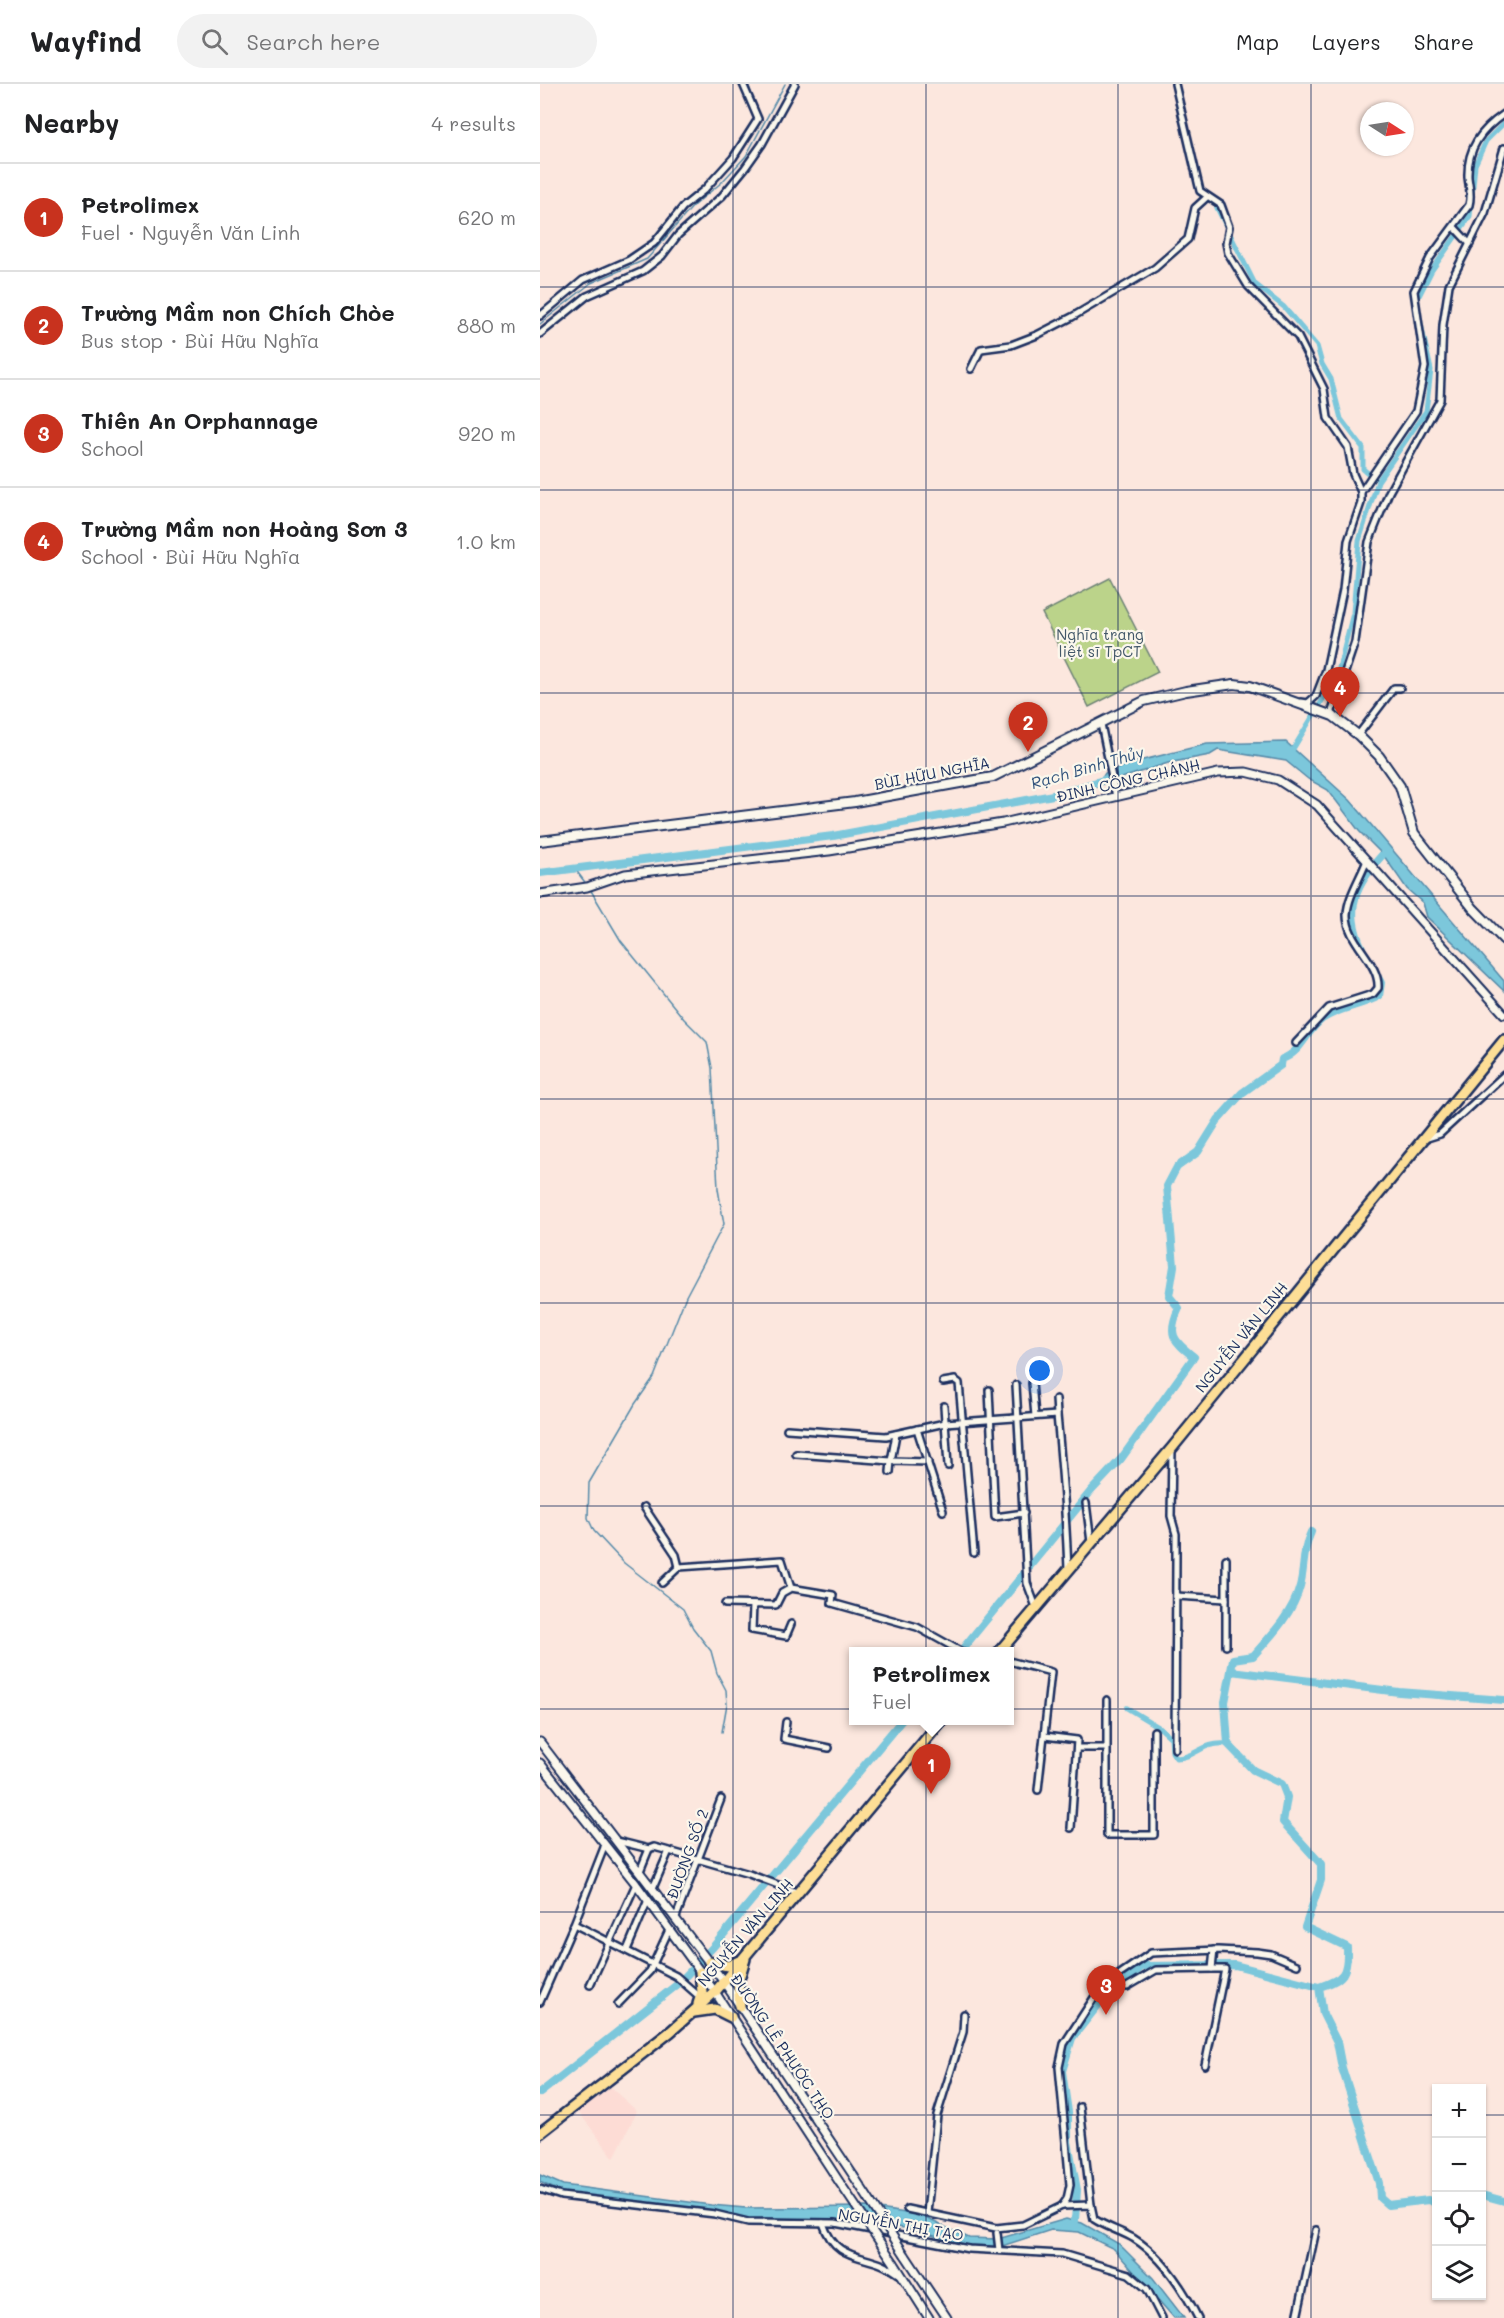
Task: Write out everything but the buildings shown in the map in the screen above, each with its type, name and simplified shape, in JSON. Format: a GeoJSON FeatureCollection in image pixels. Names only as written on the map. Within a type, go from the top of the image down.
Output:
{"type":"FeatureCollection","features":[{"type":"Feature","properties":{"kind":"highway","name":"NGUYỄN VĂN LINH"},"geometry":{"type":"LineString","coordinates":[[1003,1647],[1172,1448],[1504,1040]]}},
{"type":"Feature","properties":{"kind":"highway","name":"NGUYỄN VĂN LINH"},"geometry":{"type":"LineString","coordinates":[[540,2133],[694,2012],[703,1999],[715,1992],[938,1725]]}},
{"type":"Feature","properties":{"kind":"highway"},"geometry":{"type":"LineString","coordinates":[[709,1962],[728,1966],[746,1957]]}},
{"type":"Feature","properties":{"kind":"highway"},"geometry":{"type":"LineString","coordinates":[[740,2006],[738,1982],[746,1957]]}},
{"type":"Feature","properties":{"kind":"highway"},"geometry":{"type":"LineString","coordinates":[[700,1972],[703,1999]]}},
{"type":"Feature","properties":{"kind":"highway"},"geometry":{"type":"LineString","coordinates":[[694,2012],[718,2010],[731,2017]]}},
{"type":"Feature","properties":{"kind":"main road","name":"BÙI HỮU NGHĨA"},"geometry":{"type":"LineString","coordinates":[[540,841],[844,804],[993,777],[1159,696],[1234,684],[1250,686],[1305,703],[1331,715]]}},
{"type":"Feature","properties":{"kind":"main road"},"geometry":{"type":"LineString","coordinates":[[1331,715],[1358,735],[1379,756],[1400,786],[1414,833],[1473,908],[1504,940]]}},
{"type":"Feature","properties":{"kind":"street"},"geometry":{"type":"LineString","coordinates":[[540,316],[583,280],[615,267],[649,247],[683,207],[704,190],[733,158],[758,119],[743,84]]}},
{"type":"Feature","properties":{"kind":"street"},"geometry":{"type":"LineString","coordinates":[[540,334],[587,296],[636,274],[662,256],[678,235],[722,196],[746,168],[795,84]]}},
{"type":"Feature","properties":{"kind":"street"},"geometry":{"type":"LineString","coordinates":[[1175,84],[1200,191],[1221,205],[1229,224],[1226,243],[1228,254],[1252,292],[1292,329],[1311,361],[1324,389],[1328,418],[1348,447],[1353,474],[1361,492]]}},
{"type":"Feature","properties":{"kind":"street"},"geometry":{"type":"LineString","coordinates":[[1305,703],[1314,699],[1324,678],[1343,590],[1348,541],[1360,503],[1361,492],[1371,474],[1416,411],[1425,367],[1414,291],[1430,258],[1456,230],[1470,200],[1468,165],[1472,147],[1484,129],[1504,114]]}},
{"type":"Feature","properties":{"kind":"street"},"geometry":{"type":"LineString","coordinates":[[1331,715],[1355,642],[1372,534],[1389,492],[1440,400],[1442,331],[1448,291],[1454,270],[1485,213],[1504,148]]}},
{"type":"Feature","properties":{"kind":"street"},"geometry":{"type":"LineString","coordinates":[[971,369],[981,349],[1011,345],[1037,335],[1155,268],[1188,239],[1195,208],[1207,197]]}},
{"type":"Feature","properties":{"kind":"street"},"geometry":{"type":"LineString","coordinates":[[1456,230],[1468,242]]}},
{"type":"Feature","properties":{"kind":"street"},"geometry":{"type":"LineString","coordinates":[[1358,735],[1394,688],[1401,688]]}},
{"type":"Feature","properties":{"kind":"street"},"geometry":{"type":"LineString","coordinates":[[1101,724],[1116,797]]}},
{"type":"Feature","properties":{"kind":"street","name":"ĐINH CÔNG CHÁNH"},"geometry":{"type":"LineString","coordinates":[[540,894],[588,886],[625,874],[816,853],[1003,823],[1224,772],[1246,772],[1278,780],[1317,805],[1504,1014]]}},
{"type":"Feature","properties":{"kind":"street"},"geometry":{"type":"LineString","coordinates":[[1296,1043],[1329,1008],[1373,993],[1378,988],[1376,976],[1352,934],[1347,919],[1350,903],[1368,861]]}},
{"type":"Feature","properties":{"kind":"street"},"geometry":{"type":"LineString","coordinates":[[1424,1139],[1440,1134],[1504,1075]]}},
{"type":"Feature","properties":{"kind":"street"},"geometry":{"type":"LineString","coordinates":[[943,1382],[958,1381],[974,1553]]}},
{"type":"Feature","properties":{"kind":"street"},"geometry":{"type":"LineString","coordinates":[[1032,1383],[1035,1416]]}},
{"type":"Feature","properties":{"kind":"street"},"geometry":{"type":"LineString","coordinates":[[1016,1385],[1027,1583],[1036,1607]]}},
{"type":"Feature","properties":{"kind":"street"},"geometry":{"type":"LineString","coordinates":[[989,1390],[995,1517],[1024,1513]]}},
{"type":"Feature","properties":{"kind":"street"},"geometry":{"type":"LineString","coordinates":[[1056,1399],[1065,1486],[1063,1501],[1068,1569]]}},
{"type":"Feature","properties":{"kind":"street"},"geometry":{"type":"LineString","coordinates":[[944,1406],[948,1466]]}},
{"type":"Feature","properties":{"kind":"street"},"geometry":{"type":"LineString","coordinates":[[787,1429],[881,1437],[945,1423],[1057,1415]]}},
{"type":"Feature","properties":{"kind":"street"},"geometry":{"type":"LineString","coordinates":[[917,1429],[943,1511]]}},
{"type":"Feature","properties":{"kind":"street"},"geometry":{"type":"LineString","coordinates":[[890,1472],[896,1434]]}},
{"type":"Feature","properties":{"kind":"street"},"geometry":{"type":"LineString","coordinates":[[1172,1448],[1171,1516],[1176,1534],[1175,1749]]}},
{"type":"Feature","properties":{"kind":"street"},"geometry":{"type":"LineString","coordinates":[[796,1454],[927,1462]]}},
{"type":"Feature","properties":{"kind":"street"},"geometry":{"type":"LineString","coordinates":[[1086,1503],[1092,1542]]}},
{"type":"Feature","properties":{"kind":"street"},"geometry":{"type":"LineString","coordinates":[[644,1507],[676,1556],[679,1568]]}},
{"type":"Feature","properties":{"kind":"street"},"geometry":{"type":"LineString","coordinates":[[662,1583],[679,1568],[778,1559],[782,1560],[791,1588]]}},
{"type":"Feature","properties":{"kind":"street"},"geometry":{"type":"LineString","coordinates":[[1226,1559],[1226,1646]]}},
{"type":"Feature","properties":{"kind":"street"},"geometry":{"type":"LineString","coordinates":[[725,1604],[776,1605],[782,1593],[791,1588],[833,1595],[832,1603],[917,1626],[953,1647]]}},
{"type":"Feature","properties":{"kind":"street"},"geometry":{"type":"LineString","coordinates":[[1176,1596],[1226,1599]]}},
{"type":"Feature","properties":{"kind":"street"},"geometry":{"type":"LineString","coordinates":[[753,1605],[752,1629],[786,1636],[790,1624]]}},
{"type":"Feature","properties":{"kind":"street"},"geometry":{"type":"LineString","coordinates":[[1014,1662],[1050,1671],[1046,1736],[1038,1790]]}},
{"type":"Feature","properties":{"kind":"street"},"geometry":{"type":"LineString","coordinates":[[1107,1700],[1107,1835],[1154,1835],[1154,1731]]}},
{"type":"Feature","properties":{"kind":"street"},"geometry":{"type":"LineString","coordinates":[[786,1722],[784,1739],[829,1748]]}},
{"type":"Feature","properties":{"kind":"street"},"geometry":{"type":"LineString","coordinates":[[1046,1736],[1077,1740],[1071,1828]]}},
{"type":"Feature","properties":{"kind":"street","name":"ĐƯỜNG LÊ PHƯỚC THỌ"},"geometry":{"type":"LineString","coordinates":[[540,1742],[724,1982],[945,2317]]}},
{"type":"Feature","properties":{"kind":"street"},"geometry":{"type":"LineString","coordinates":[[1078,1748],[1106,1748]]}},
{"type":"Feature","properties":{"kind":"street","name":"ĐƯỜNG LÊ PHƯỚC THỌ"},"geometry":{"type":"LineString","coordinates":[[540,1763],[636,1884],[715,1992],[929,2318]]}},
{"type":"Feature","properties":{"kind":"street","name":"ĐƯỜNG SỐ 2"},"geometry":{"type":"LineString","coordinates":[[676,1917],[721,1800]]}},
{"type":"Feature","properties":{"kind":"street"},"geometry":{"type":"LineString","coordinates":[[590,1825],[599,1818]]}},
{"type":"Feature","properties":{"kind":"street"},"geometry":{"type":"LineString","coordinates":[[617,1841],[649,1849],[654,1847],[700,1859],[799,1893]]}},
{"type":"Feature","properties":{"kind":"street"},"geometry":{"type":"LineString","coordinates":[[540,2002],[605,1845]]}},
{"type":"Feature","properties":{"kind":"street"},"geometry":{"type":"LineString","coordinates":[[640,1871],[649,1849]]}},
{"type":"Feature","properties":{"kind":"street"},"geometry":{"type":"LineString","coordinates":[[653,1888],[669,1851]]}},
{"type":"Feature","properties":{"kind":"street"},"geometry":{"type":"LineString","coordinates":[[590,1985],[636,1884]]}},
{"type":"Feature","properties":{"kind":"street"},"geometry":{"type":"LineString","coordinates":[[627,1950],[648,1900]]}},
{"type":"Feature","properties":{"kind":"street"},"geometry":{"type":"LineString","coordinates":[[574,1924],[676,1976],[703,1999]]}},
{"type":"Feature","properties":{"kind":"street"},"geometry":{"type":"LineString","coordinates":[[618,2004],[654,1964],[669,1929]]}},
{"type":"Feature","properties":{"kind":"street"},"geometry":{"type":"LineString","coordinates":[[1064,2206],[1070,2185],[1058,2076],[1066,2040],[1084,2016],[1101,1986],[1145,1956],[1214,1952],[1271,1954],[1297,1965]]}},
{"type":"Feature","properties":{"kind":"street"},"geometry":{"type":"LineString","coordinates":[[1212,1967],[1214,1952]]}},
{"type":"Feature","properties":{"kind":"street"},"geometry":{"type":"LineString","coordinates":[[1127,1987],[1156,1970],[1212,1967],[1228,1970],[1205,2065]]}},
{"type":"Feature","properties":{"kind":"street"},"geometry":{"type":"LineString","coordinates":[[927,2213],[937,2115],[963,2032],[964,2014]]}},
{"type":"Feature","properties":{"kind":"street"},"geometry":{"type":"LineString","coordinates":[[1080,2107],[1088,2205],[1094,2219],[1130,2236],[1158,2259],[1188,2298],[1198,2318]]}},
{"type":"Feature","properties":{"kind":"street","name":"NGUYỄN THỊ TẠO"},"geometry":{"type":"LineString","coordinates":[[540,2189],[561,2196],[715,2214],[748,2222],[823,2223],[969,2248],[1050,2251],[1125,2271],[1147,2289],[1162,2318]]}},
{"type":"Feature","properties":{"kind":"street"},"geometry":{"type":"LineString","coordinates":[[907,2209],[996,2228],[1023,2224],[1064,2206],[1088,2205]]}},
{"type":"Feature","properties":{"kind":"street"},"geometry":{"type":"LineString","coordinates":[[823,2223],[828,2237],[839,2250],[886,2266],[903,2277]]}},
{"type":"Feature","properties":{"kind":"street"},"geometry":{"type":"LineString","coordinates":[[1298,2318],[1316,2230]]}},
{"type":"Feature","properties":{"kind":"street"},"geometry":{"type":"LineString","coordinates":[[997,2233],[999,2250]]}},
{"type":"Feature","properties":{"kind":"shaded area"},"geometry":{"type":"Polygon","coordinates":[[[609,2086],[637,2111],[614,2158],[577,2110],[609,2086]]]}},
{"type":"Feature","properties":{"kind":"green space","name":"Nghĩa trang liệt sĩ TpCT"},"geometry":{"type":"Polygon","coordinates":[[[1110,578],[1158,672],[1089,707],[1042,613],[1110,578]]]}},
{"type":"Feature","properties":{"kind":"water","name":"Rạch Bình Thủy"},"geometry":{"type":"Polygon","coordinates":[[[1286,742],[1350,800],[1504,981],[1504,991],[1427,917],[1423,903],[1407,889],[1384,856],[1359,831],[1328,790],[1308,779],[1286,761],[1218,750],[1210,755],[1168,763],[1097,786],[1105,773],[1135,762],[1207,744],[1286,742]]]}},
{"type":"Feature","properties":{"kind":"water"},"geometry":{"type":"Polygon","coordinates":[[[540,2175],[563,2185],[711,2205],[746,2208],[866,2207],[919,2215],[969,2238],[998,2239],[1066,2219],[1082,2223],[1119,2244],[1153,2278],[1184,2318],[1174,2318],[1114,2249],[1079,2232],[1051,2230],[996,2248],[966,2245],[910,2229],[879,2224],[839,2220],[744,2219],[561,2192],[540,2182],[540,2175]]]}},
{"type":"Feature","properties":{"kind":"waterway"},"geometry":{"type":"LineString","coordinates":[[748,84],[757,109]]}},
{"type":"Feature","properties":{"kind":"waterway"},"geometry":{"type":"LineString","coordinates":[[540,324],[591,283],[647,259],[694,205],[721,183],[746,156],[785,84]]}},
{"type":"Feature","properties":{"kind":"waterway"},"geometry":{"type":"LineString","coordinates":[[1416,302],[1432,270],[1470,216],[1475,165],[1486,141],[1504,123]]}},
{"type":"Feature","properties":{"kind":"waterway"},"geometry":{"type":"LineString","coordinates":[[1215,204],[1255,284],[1284,307],[1317,346],[1322,364],[1331,379],[1341,419],[1363,448],[1363,469],[1374,478]]}},
{"type":"Feature","properties":{"kind":"waterway"},"geometry":{"type":"LineString","coordinates":[[1293,749],[1337,676],[1353,613],[1359,541],[1378,481],[1426,411],[1431,370],[1420,320]]}},
{"type":"Feature","properties":{"kind":"waterway","name":"Rạch Bình Thủy"},"geometry":{"type":"LineString","coordinates":[[540,873],[833,836],[1053,795],[1110,778]]}},
{"type":"Feature","properties":{"kind":"waterway"},"geometry":{"type":"LineString","coordinates":[[1362,948],[1353,921],[1355,897],[1366,875],[1384,853]]}},
{"type":"Feature","properties":{"kind":"waterway"},"geometry":{"type":"LineString","coordinates":[[575,869],[587,885]]}},
{"type":"Feature","properties":{"kind":"waterway"},"geometry":{"type":"LineString","coordinates":[[590,889],[621,941],[684,1019],[707,1042],[712,1068],[718,1189],[724,1224],[686,1296],[654,1377],[635,1404],[589,1483],[588,1518],[594,1531],[624,1563],[683,1609],[693,1628],[711,1651],[717,1673],[726,1690],[727,1704],[722,1732]]}},
{"type":"Feature","properties":{"kind":"waterway"},"geometry":{"type":"LineString","coordinates":[[964,1647],[1091,1491],[1121,1459],[1194,1357],[1181,1346],[1174,1336],[1173,1324],[1179,1308],[1169,1296],[1174,1266],[1167,1186],[1177,1167],[1198,1152],[1218,1120],[1242,1093],[1281,1065],[1282,1059],[1299,1047],[1316,1024],[1336,1012],[1379,996],[1381,983],[1375,972]]}},
{"type":"Feature","properties":{"kind":"waterway"},"geometry":{"type":"LineString","coordinates":[[1231,1671],[1233,1659],[1253,1656],[1281,1624],[1292,1606],[1302,1579],[1306,1546],[1311,1532]]}},
{"type":"Feature","properties":{"kind":"waterway"},"geometry":{"type":"LineString","coordinates":[[1319,1987],[1334,1981],[1343,1974],[1347,1964],[1347,1947],[1305,1927],[1321,1880],[1321,1864],[1283,1822],[1287,1797],[1282,1784],[1253,1770],[1228,1744],[1225,1702],[1231,1671],[1399,1692],[1504,1700]]}},
{"type":"Feature","properties":{"kind":"waterway"},"geometry":{"type":"LineString","coordinates":[[1127,1708],[1160,1728],[1171,1738],[1172,1752],[1176,1758],[1212,1745],[1228,1744]]}},
{"type":"Feature","properties":{"kind":"waterway"},"geometry":{"type":"LineString","coordinates":[[540,2093],[678,1984],[713,1947],[898,1725]]}},
{"type":"Feature","properties":{"kind":"waterway"},"geometry":{"type":"LineString","coordinates":[[1075,2221],[1077,2190],[1068,2142],[1068,2112],[1062,2071],[1072,2038],[1103,1999],[1143,1966],[1235,1965],[1319,1987],[1323,2014],[1337,2042],[1342,2068],[1379,2183],[1380,2198],[1388,2205],[1428,2200],[1432,2202]]}},
{"type":"Feature","properties":{"kind":"waterway"},"geometry":{"type":"LineString","coordinates":[[1486,2196],[1504,2201]]}},
{"type":"Feature","properties":{"kind":"place","name":"Trường Mầm non Hoàng Sơn 3"},"geometry":{"type":"Point","coordinates":[1340,717]}},
{"type":"Feature","properties":{"kind":"place","name":"Trường Mầm non Chích Chòe"},"geometry":{"type":"Point","coordinates":[1028,752]}},
{"type":"Feature","properties":{"kind":"place","name":"Petrolimex"},"geometry":{"type":"Point","coordinates":[931,1794]}},
{"type":"Feature","properties":{"kind":"place","name":"Thiên An Orphannage"},"geometry":{"type":"Point","coordinates":[1106,2015]}}]}
